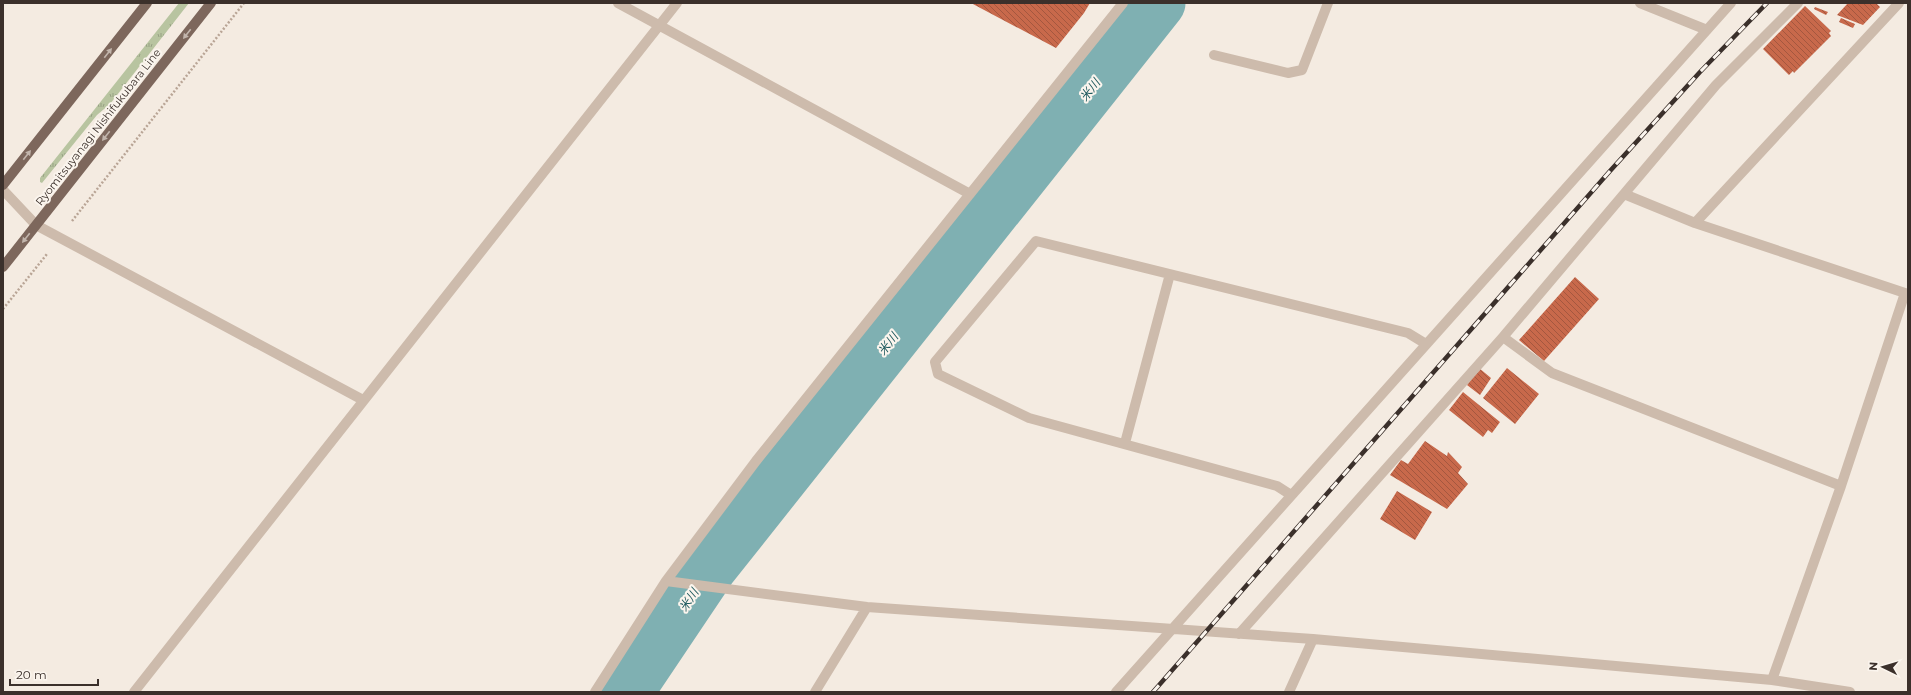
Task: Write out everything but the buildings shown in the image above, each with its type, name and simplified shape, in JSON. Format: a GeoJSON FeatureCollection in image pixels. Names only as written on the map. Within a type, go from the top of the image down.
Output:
{"type":"FeatureCollection","features":[{"type":"Feature","properties":{"kind":"main road"},"geometry":{"type":"LineString","coordinates":[[3,186],[147,3]]}},
{"type":"Feature","properties":{"kind":"main road","name":"Ryomitsuyanagi Nishifukubara Line"},"geometry":{"type":"LineString","coordinates":[[3,267],[211,3]]}},
{"type":"Feature","properties":{"kind":"street"},"geometry":{"type":"LineString","coordinates":[[618,3],[970,194]]}},
{"type":"Feature","properties":{"kind":"street"},"geometry":{"type":"LineString","coordinates":[[134,692],[677,3]]}},
{"type":"Feature","properties":{"kind":"street"},"geometry":{"type":"LineString","coordinates":[[595,692],[666,581],[756,461],[1123,3]]}},
{"type":"Feature","properties":{"kind":"street"},"geometry":{"type":"LineString","coordinates":[[1214,56],[1288,73],[1302,70],[1328,3]]}},
{"type":"Feature","properties":{"kind":"street"},"geometry":{"type":"LineString","coordinates":[[1640,3],[1707,30]]}},
{"type":"Feature","properties":{"kind":"street"},"geometry":{"type":"LineString","coordinates":[[1116,692],[1171,628],[1731,3]]}},
{"type":"Feature","properties":{"kind":"street"},"geometry":{"type":"LineString","coordinates":[[1239,634],[1503,337],[1716,85],[1798,3]]}},
{"type":"Feature","properties":{"kind":"street"},"geometry":{"type":"LineString","coordinates":[[1695,223],[1899,3]]}},
{"type":"Feature","properties":{"kind":"street"},"geometry":{"type":"LineString","coordinates":[[3,190],[36,225],[363,400]]}},
{"type":"Feature","properties":{"kind":"street"},"geometry":{"type":"LineString","coordinates":[[1624,194],[1695,223],[1906,294],[1841,486],[1772,680]]}},
{"type":"Feature","properties":{"kind":"street"},"geometry":{"type":"LineString","coordinates":[[1291,495],[1277,486],[1029,418],[938,374],[935,362],[1036,241],[1408,333],[1426,344]]}},
{"type":"Feature","properties":{"kind":"street"},"geometry":{"type":"LineString","coordinates":[[1125,444],[1170,274]]}},
{"type":"Feature","properties":{"kind":"street"},"geometry":{"type":"LineString","coordinates":[[1503,337],[1552,373],[1841,486]]}},
{"type":"Feature","properties":{"kind":"street"},"geometry":{"type":"LineString","coordinates":[[666,581],[867,607],[1313,639],[1772,680],[1850,692]]}},
{"type":"Feature","properties":{"kind":"street"},"geometry":{"type":"LineString","coordinates":[[815,692],[867,607]]}},
{"type":"Feature","properties":{"kind":"street"},"geometry":{"type":"LineString","coordinates":[[1289,692],[1313,639]]}},
{"type":"Feature","properties":{"kind":"path"},"geometry":{"type":"LineString","coordinates":[[67,226],[244,3]]}},
{"type":"Feature","properties":{"kind":"path"},"geometry":{"type":"LineString","coordinates":[[3,309],[49,250]]}},
{"type":"Feature","properties":{"kind":"green space"},"geometry":{"type":"Polygon","coordinates":[[[179,3],[189,3],[110,104],[97,115],[42,183],[40,182],[40,178],[179,3]]]}},
{"type":"Feature","properties":{"kind":"waterway","name":"米川"},"geometry":{"type":"LineString","coordinates":[[627,692],[711,567],[1159,3]]}},
{"type":"Feature","properties":{"kind":"railway"},"geometry":{"type":"LineString","coordinates":[[1153,692],[1610,171],[1700,72],[1767,3]]}}]}
